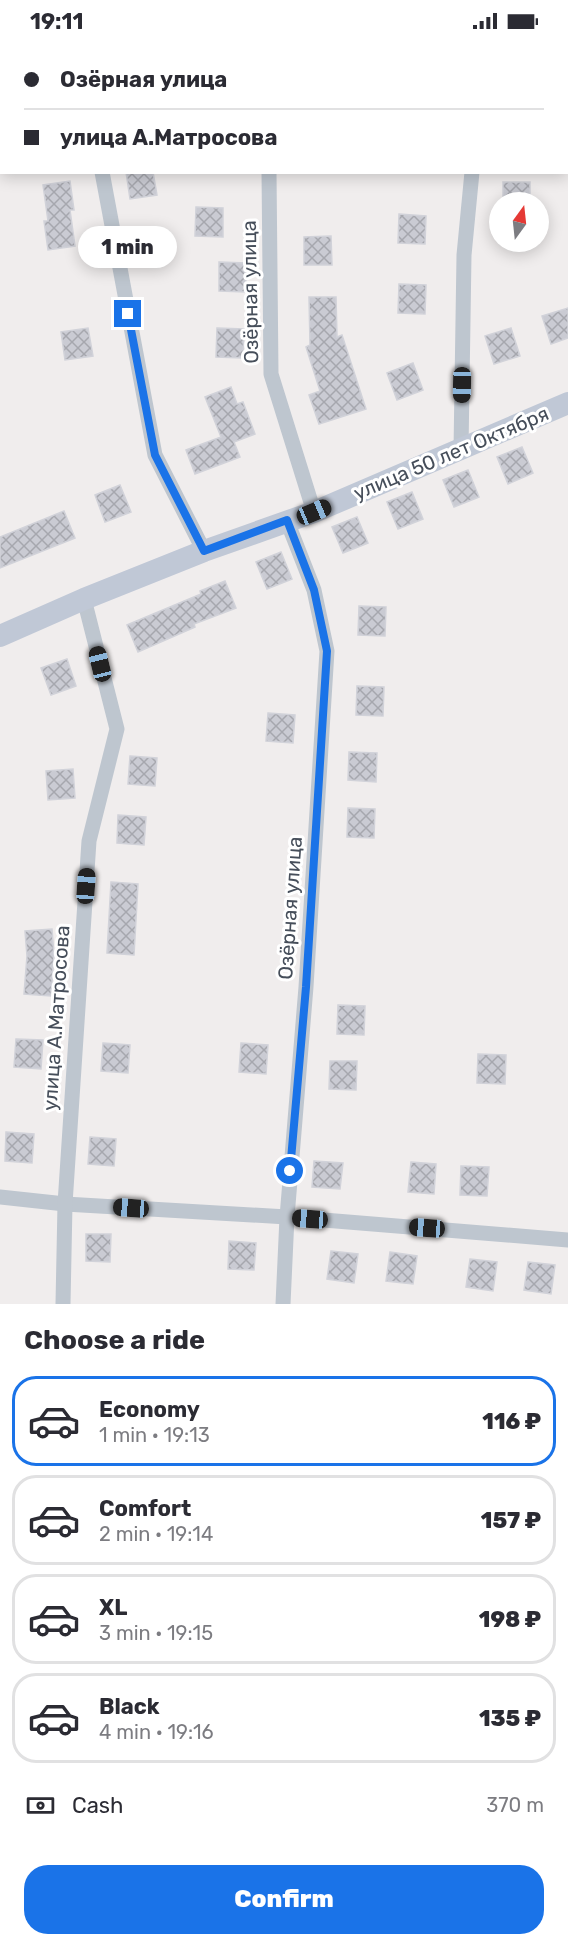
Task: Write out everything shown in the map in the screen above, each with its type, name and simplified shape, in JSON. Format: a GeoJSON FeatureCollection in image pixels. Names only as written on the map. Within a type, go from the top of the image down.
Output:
{"type":"FeatureCollection","features":[{"type":"Feature","properties":{"kind":"main road","name":"улица 50 лет Октября"},"geometry":{"type":"LineString","coordinates":[[0,636],[84,599],[204,551],[314,512],[568,404]]}},
{"type":"Feature","properties":{"kind":"street"},"geometry":{"type":"LineString","coordinates":[[102,174],[155,455],[204,551]]}},
{"type":"Feature","properties":{"kind":"street","name":"Озёрная улица"},"geometry":{"type":"LineString","coordinates":[[269,174],[272,374],[314,512]]}},
{"type":"Feature","properties":{"kind":"street"},"geometry":{"type":"LineString","coordinates":[[461,450],[464,255],[472,174]]}},
{"type":"Feature","properties":{"kind":"street","name":"Озёрная улица"},"geometry":{"type":"LineString","coordinates":[[283,1304],[287,1217],[306,987],[327,651],[314,590],[287,520]]}},
{"type":"Feature","properties":{"kind":"street","name":"улица А.Матросова"},"geometry":{"type":"LineString","coordinates":[[63,1304],[65,1204],[89,841],[117,729],[84,599]]}},
{"type":"Feature","properties":{"kind":"street"},"geometry":{"type":"LineString","coordinates":[[0,1197],[65,1204],[287,1217],[568,1240]]}},
{"type":"Feature","properties":{"kind":"building"},"geometry":{"type":"Polygon","coordinates":[[[126,174],[153,174],[157,195],[130,199],[126,174]]]}},
{"type":"Feature","properties":{"kind":"building"},"geometry":{"type":"Polygon","coordinates":[[[70,181],[74,210],[70,210],[75,246],[48,250],[44,221],[48,221],[43,185],[70,181]]]}},
{"type":"Feature","properties":{"kind":"building"},"geometry":{"type":"Polygon","coordinates":[[[503,182],[530,182],[530,192],[503,192],[503,182]]]}},
{"type":"Feature","properties":{"kind":"building"},"geometry":{"type":"Polygon","coordinates":[[[196,207],[223,208],[223,237],[195,236],[196,207]]]}},
{"type":"Feature","properties":{"kind":"building"},"geometry":{"type":"Polygon","coordinates":[[[399,214],[426,216],[425,244],[398,243],[399,214]]]}},
{"type":"Feature","properties":{"kind":"building"},"geometry":{"type":"Polygon","coordinates":[[[331,236],[332,265],[304,265],[304,237],[331,236]]]}},
{"type":"Feature","properties":{"kind":"building"},"geometry":{"type":"Polygon","coordinates":[[[219,262],[247,263],[246,292],[219,291],[219,262]]]}},
{"type":"Feature","properties":{"kind":"building"},"geometry":{"type":"Polygon","coordinates":[[[399,284],[426,285],[425,314],[398,313],[399,284]]]}},
{"type":"Feature","properties":{"kind":"building"},"geometry":{"type":"Polygon","coordinates":[[[309,297],[336,297],[337,337],[342,335],[366,409],[319,424],[309,395],[320,391],[306,347],[310,345],[309,297]]]}},
{"type":"Feature","properties":{"kind":"building"},"geometry":{"type":"Polygon","coordinates":[[[568,308],[568,338],[551,344],[542,316],[568,308]]]}},
{"type":"Feature","properties":{"kind":"building"},"geometry":{"type":"Polygon","coordinates":[[[88,328],[93,356],[65,360],[61,332],[88,328]]]}},
{"type":"Feature","properties":{"kind":"building"},"geometry":{"type":"Polygon","coordinates":[[[217,328],[244,329],[243,358],[216,357],[217,328]]]}},
{"type":"Feature","properties":{"kind":"building"},"geometry":{"type":"Polygon","coordinates":[[[511,328],[520,356],[494,364],[485,336],[511,328]]]}},
{"type":"Feature","properties":{"kind":"building"},"geometry":{"type":"Polygon","coordinates":[[[413,363],[423,390],[397,400],[387,373],[413,363]]]}},
{"type":"Feature","properties":{"kind":"building"},"geometry":{"type":"Polygon","coordinates":[[[231,387],[237,404],[243,402],[255,434],[234,442],[240,457],[195,474],[186,450],[221,437],[205,397],[231,387]]]}},
{"type":"Feature","properties":{"kind":"building"},"geometry":{"type":"Polygon","coordinates":[[[522,447],[533,473],[508,484],[497,457],[522,447]]]}},
{"type":"Feature","properties":{"kind":"building"},"geometry":{"type":"Polygon","coordinates":[[[468,470],[479,497],[454,507],[443,480],[468,470]]]}},
{"type":"Feature","properties":{"kind":"building"},"geometry":{"type":"Polygon","coordinates":[[[120,485],[131,512],[105,522],[95,495],[120,485]]]}},
{"type":"Feature","properties":{"kind":"building"},"geometry":{"type":"Polygon","coordinates":[[[412,492],[423,519],[398,529],[387,502],[412,492]]]}},
{"type":"Feature","properties":{"kind":"building"},"geometry":{"type":"Polygon","coordinates":[[[64,511],[75,538],[0,568],[0,537],[64,511]]]}},
{"type":"Feature","properties":{"kind":"building"},"geometry":{"type":"Polygon","coordinates":[[[357,517],[368,543],[343,553],[332,527],[357,517]]]}},
{"type":"Feature","properties":{"kind":"building"},"geometry":{"type":"Polygon","coordinates":[[[281,552],[292,579],[267,589],[256,562],[281,552]]]}},
{"type":"Feature","properties":{"kind":"building"},"geometry":{"type":"Polygon","coordinates":[[[225,581],[236,608],[194,624],[195,627],[138,652],[127,625],[201,594],[200,591],[225,581]]]}},
{"type":"Feature","properties":{"kind":"building"},"geometry":{"type":"Polygon","coordinates":[[[359,606],[386,607],[385,636],[358,635],[359,606]]]}},
{"type":"Feature","properties":{"kind":"building"},"geometry":{"type":"Polygon","coordinates":[[[67,659],[76,686],[51,695],[41,668],[67,659]]]}},
{"type":"Feature","properties":{"kind":"building"},"geometry":{"type":"Polygon","coordinates":[[[357,686],[384,687],[383,716],[356,715],[357,686]]]}},
{"type":"Feature","properties":{"kind":"building"},"geometry":{"type":"Polygon","coordinates":[[[268,713],[295,715],[293,743],[266,741],[268,713]]]}},
{"type":"Feature","properties":{"kind":"building"},"geometry":{"type":"Polygon","coordinates":[[[349,752],[377,753],[376,782],[348,780],[349,752]]]}},
{"type":"Feature","properties":{"kind":"building"},"geometry":{"type":"Polygon","coordinates":[[[130,756],[157,758],[155,786],[128,784],[130,756]]]}},
{"type":"Feature","properties":{"kind":"building"},"geometry":{"type":"Polygon","coordinates":[[[73,769],[75,798],[48,800],[46,771],[73,769]]]}},
{"type":"Feature","properties":{"kind":"building"},"geometry":{"type":"Polygon","coordinates":[[[348,808],[375,809],[374,838],[347,837],[348,808]]]}},
{"type":"Feature","properties":{"kind":"building"},"geometry":{"type":"Polygon","coordinates":[[[118,815],[146,817],[144,845],[117,843],[118,815]]]}},
{"type":"Feature","properties":{"kind":"building"},"geometry":{"type":"Polygon","coordinates":[[[111,882],[138,884],[134,955],[107,953],[111,882]]]}},
{"type":"Feature","properties":{"kind":"building"},"geometry":{"type":"Polygon","coordinates":[[[52,929],[54,955],[51,996],[24,994],[27,956],[25,931],[52,929]]]}},
{"type":"Feature","properties":{"kind":"building"},"geometry":{"type":"Polygon","coordinates":[[[338,1005],[365,1006],[364,1035],[337,1034],[338,1005]]]}},
{"type":"Feature","properties":{"kind":"building"},"geometry":{"type":"Polygon","coordinates":[[[16,1039],[43,1040],[41,1069],[14,1067],[16,1039]]]}},
{"type":"Feature","properties":{"kind":"building"},"geometry":{"type":"Polygon","coordinates":[[[103,1043],[130,1045],[128,1073],[101,1071],[103,1043]]]}},
{"type":"Feature","properties":{"kind":"building"},"geometry":{"type":"Polygon","coordinates":[[[241,1043],[268,1045],[266,1074],[239,1072],[241,1043]]]}},
{"type":"Feature","properties":{"kind":"building"},"geometry":{"type":"Polygon","coordinates":[[[478,1054],[506,1055],[505,1084],[477,1083],[478,1054]]]}},
{"type":"Feature","properties":{"kind":"building"},"geometry":{"type":"Polygon","coordinates":[[[330,1061],[357,1061],[356,1090],[329,1089],[330,1061]]]}},
{"type":"Feature","properties":{"kind":"building"},"geometry":{"type":"Polygon","coordinates":[[[6,1132],[34,1134],[32,1163],[5,1161],[6,1132]]]}},
{"type":"Feature","properties":{"kind":"building"},"geometry":{"type":"Polygon","coordinates":[[[90,1137],[116,1139],[114,1166],[88,1164],[90,1137]]]}},
{"type":"Feature","properties":{"kind":"building"},"geometry":{"type":"Polygon","coordinates":[[[314,1161],[343,1163],[340,1189],[312,1187],[314,1161]]]}},
{"type":"Feature","properties":{"kind":"building"},"geometry":{"type":"Polygon","coordinates":[[[411,1162],[436,1164],[434,1194],[408,1192],[411,1162]]]}},
{"type":"Feature","properties":{"kind":"building"},"geometry":{"type":"Polygon","coordinates":[[[461,1166],[489,1167],[487,1196],[460,1195],[461,1166]]]}},
{"type":"Feature","properties":{"kind":"building"},"geometry":{"type":"Polygon","coordinates":[[[86,1234],[111,1234],[110,1262],[86,1261],[86,1234]]]}},
{"type":"Feature","properties":{"kind":"building"},"geometry":{"type":"Polygon","coordinates":[[[229,1241],[256,1243],[254,1270],[228,1269],[229,1241]]]}},
{"type":"Feature","properties":{"kind":"building"},"geometry":{"type":"Polygon","coordinates":[[[331,1251],[358,1254],[354,1283],[327,1279],[331,1251]]]}},
{"type":"Feature","properties":{"kind":"building"},"geometry":{"type":"Polygon","coordinates":[[[390,1252],[417,1256],[413,1284],[386,1281],[390,1252]]]}},
{"type":"Feature","properties":{"kind":"building"},"geometry":{"type":"Polygon","coordinates":[[[470,1259],[497,1262],[493,1291],[466,1287],[470,1259]]]}},
{"type":"Feature","properties":{"kind":"building"},"geometry":{"type":"Polygon","coordinates":[[[528,1262],[555,1265],[551,1294],[524,1290],[528,1262]]]}},
{"type":"Feature","properties":{"kind":"route"},"geometry":{"type":"LineString","coordinates":[[128,314],[155,455],[204,551],[287,520],[314,590],[327,651],[306,987],[290,1171]]}}]}
